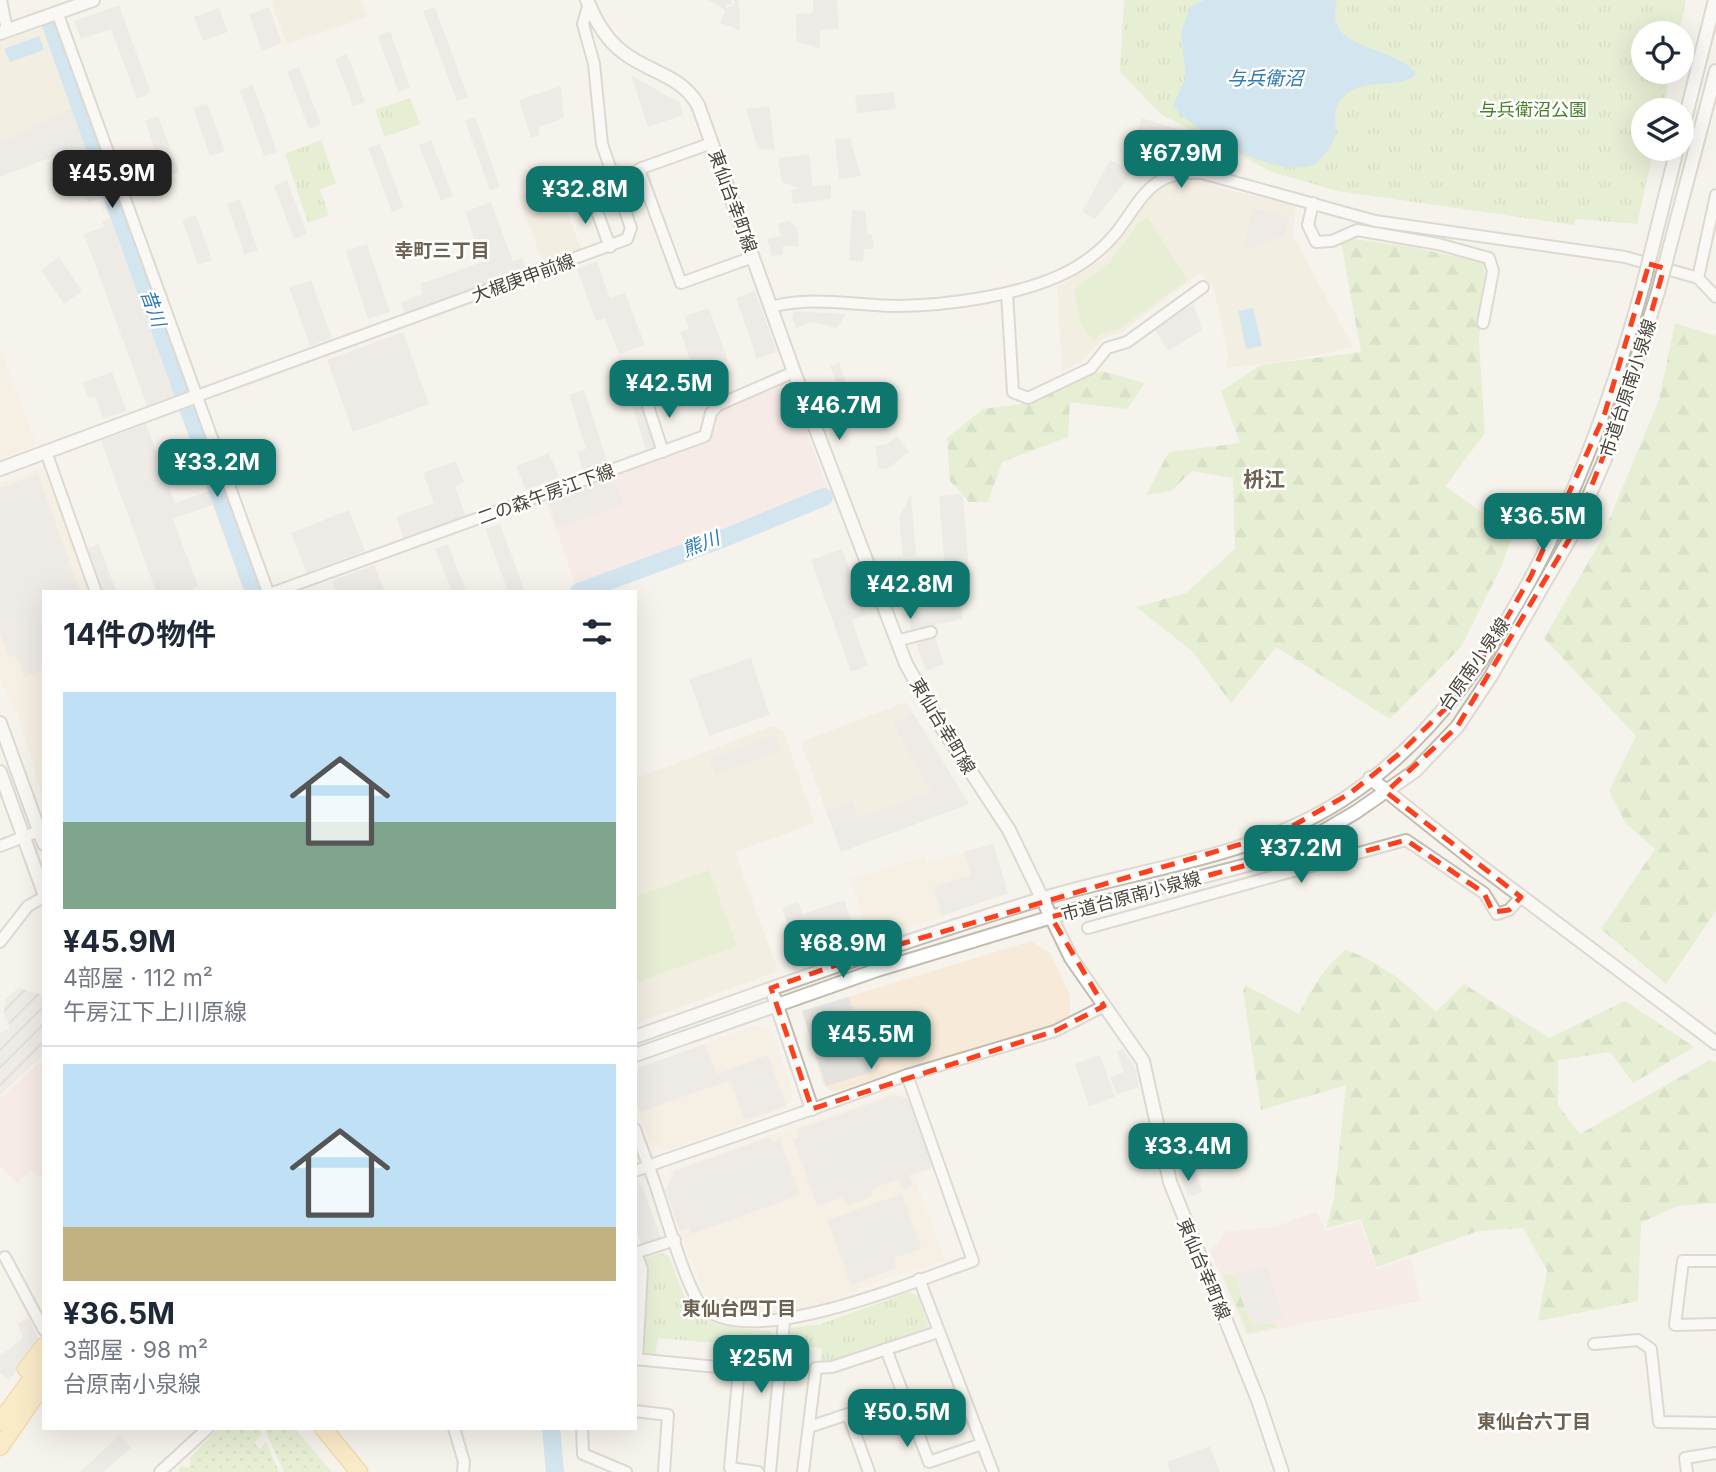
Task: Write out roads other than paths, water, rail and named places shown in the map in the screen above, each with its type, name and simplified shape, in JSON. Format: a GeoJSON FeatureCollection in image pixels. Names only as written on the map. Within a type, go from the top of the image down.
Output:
{"type":"FeatureCollection","features":[{"type":"Feature","properties":{"kind":"main road"},"geometry":{"type":"LineString","coordinates":[[0,1405],[42,1349]]}},
{"type":"Feature","properties":{"kind":"main road"},"geometry":{"type":"LineString","coordinates":[[0,1422],[42,1365]]}},
{"type":"Feature","properties":{"kind":"main road"},"geometry":{"type":"LineString","coordinates":[[0,1447],[42,1386]]}},
{"type":"Feature","properties":{"kind":"main road"},"geometry":{"type":"LineString","coordinates":[[325,1430],[359,1472]]}},
{"type":"Feature","properties":{"kind":"street"},"geometry":{"type":"LineString","coordinates":[[1,0],[4,32],[93,0]]}},
{"type":"Feature","properties":{"kind":"street"},"geometry":{"type":"LineString","coordinates":[[1690,98],[1714,0]]}},
{"type":"Feature","properties":{"kind":"street"},"geometry":{"type":"LineString","coordinates":[[588,2],[583,24],[594,64],[602,144],[631,228],[627,239],[610,247],[591,195]]}},
{"type":"Feature","properties":{"kind":"street","name":"東仙台幸町線"},"geometry":{"type":"LineString","coordinates":[[588,2],[609,39],[624,54],[680,83],[691,92],[896,640],[939,723],[1009,830],[1071,958],[1143,1061],[1170,1182],[1240,1354],[1282,1472]]}},
{"type":"Feature","properties":{"kind":"street"},"geometry":{"type":"LineString","coordinates":[[57,12],[188,399],[267,590]]}},
{"type":"Feature","properties":{"kind":"street","name":"市道台原南小泉線"},"geometry":{"type":"LineString","coordinates":[[637,1054],[776,1004],[1051,917],[1247,864],[1305,842],[1415,771],[1457,727],[1492,677],[1573,533],[1605,459],[1658,292],[1716,71]]}},
{"type":"Feature","properties":{"kind":"street"},"geometry":{"type":"LineString","coordinates":[[712,143],[639,169],[681,283],[753,257]]}},
{"type":"Feature","properties":{"kind":"street","name":"台原南小泉線"},"geometry":{"type":"LineString","coordinates":[[1088,886],[1256,842],[1307,820],[1370,778],[1445,709],[1490,647],[1531,576],[1574,490],[1604,416],[1643,285],[1674,161]]}},
{"type":"Feature","properties":{"kind":"street"},"geometry":{"type":"LineString","coordinates":[[771,307],[794,302],[901,306],[1031,288],[1094,256],[1115,233],[1143,192],[1159,180],[1177,174],[1202,173],[1375,221],[1625,257],[1698,278],[1716,297]]}},
{"type":"Feature","properties":{"kind":"street"},"geometry":{"type":"LineString","coordinates":[[1698,278],[1715,198]]}},
{"type":"Feature","properties":{"kind":"street"},"geometry":{"type":"LineString","coordinates":[[1313,203],[1308,225],[1316,242],[1332,240],[1357,230],[1438,244],[1489,258],[1493,271],[1483,323]]}},
{"type":"Feature","properties":{"kind":"street","name":"大梶庚申前線"},"geometry":{"type":"LineString","coordinates":[[0,469],[610,247]]}},
{"type":"Feature","properties":{"kind":"street"},"geometry":{"type":"LineString","coordinates":[[1007,293],[1013,392],[1028,398],[1091,368],[1107,348],[1127,342],[1203,286]]}},
{"type":"Feature","properties":{"kind":"street","name":"二の森午房江下線"},"geometry":{"type":"LineString","coordinates":[[281,590],[705,436],[711,413],[718,405],[794,372]]}},
{"type":"Feature","properties":{"kind":"street"},"geometry":{"type":"LineString","coordinates":[[663,452],[643,391],[665,383]]}},
{"type":"Feature","properties":{"kind":"street"},"geometry":{"type":"LineString","coordinates":[[46,452],[95,590]]}},
{"type":"Feature","properties":{"kind":"street"},"geometry":{"type":"LineString","coordinates":[[896,640],[931,632]]}},
{"type":"Feature","properties":{"kind":"street"},"geometry":{"type":"LineString","coordinates":[[0,723],[42,839]]}},
{"type":"Feature","properties":{"kind":"street"},"geometry":{"type":"LineString","coordinates":[[0,772],[42,889]]}},
{"type":"Feature","properties":{"kind":"street"},"geometry":{"type":"LineString","coordinates":[[1370,778],[1521,897],[1716,1043]]}},
{"type":"Feature","properties":{"kind":"street"},"geometry":{"type":"LineString","coordinates":[[0,845],[39,831]]}},
{"type":"Feature","properties":{"kind":"street"},"geometry":{"type":"LineString","coordinates":[[1088,928],[1406,840],[1484,892],[1497,914],[1509,910],[1521,897]]}},
{"type":"Feature","properties":{"kind":"street"},"geometry":{"type":"LineString","coordinates":[[1305,842],[1311,866]]}},
{"type":"Feature","properties":{"kind":"street","name":"市道台原南小泉線"},"geometry":{"type":"LineString","coordinates":[[1042,899],[1088,886]]}},
{"type":"Feature","properties":{"kind":"street"},"geometry":{"type":"LineString","coordinates":[[0,942],[28,906],[42,896]]}},
{"type":"Feature","properties":{"kind":"street"},"geometry":{"type":"LineString","coordinates":[[637,1036],[771,988],[1042,899]]}},
{"type":"Feature","properties":{"kind":"street"},"geometry":{"type":"LineString","coordinates":[[771,988],[812,1110]]}},
{"type":"Feature","properties":{"kind":"street"},"geometry":{"type":"LineString","coordinates":[[637,1170],[907,1075],[1055,1031],[1104,1006]]}},
{"type":"Feature","properties":{"kind":"street"},"geometry":{"type":"LineString","coordinates":[[637,1134],[698,1301],[710,1313],[727,1319],[784,1321],[802,1318],[973,1261],[907,1075]]}},
{"type":"Feature","properties":{"kind":"street"},"geometry":{"type":"LineString","coordinates":[[637,1253],[675,1240]]}},
{"type":"Feature","properties":{"kind":"street"},"geometry":{"type":"LineString","coordinates":[[637,1256],[642,1269],[637,1344]]}},
{"type":"Feature","properties":{"kind":"street"},"geometry":{"type":"LineString","coordinates":[[5,1257],[42,1326]]}},
{"type":"Feature","properties":{"kind":"street"},"geometry":{"type":"LineString","coordinates":[[1716,1261],[1683,1261],[1675,1325],[1716,1324]]}},
{"type":"Feature","properties":{"kind":"street"},"geometry":{"type":"LineString","coordinates":[[919,1279],[993,1472]]}},
{"type":"Feature","properties":{"kind":"street"},"geometry":{"type":"LineString","coordinates":[[770,1472],[784,1321]]}},
{"type":"Feature","properties":{"kind":"street"},"geometry":{"type":"LineString","coordinates":[[803,1472],[816,1368],[832,1367],[938,1332]]}},
{"type":"Feature","properties":{"kind":"street"},"geometry":{"type":"LineString","coordinates":[[1594,1343],[1638,1339],[1651,1349],[1659,1422],[1716,1423]]}},
{"type":"Feature","properties":{"kind":"street"},"geometry":{"type":"LineString","coordinates":[[886,1349],[929,1462],[982,1444]]}},
{"type":"Feature","properties":{"kind":"street"},"geometry":{"type":"LineString","coordinates":[[637,1359],[779,1373]]}},
{"type":"Feature","properties":{"kind":"street"},"geometry":{"type":"LineString","coordinates":[[739,1369],[730,1468],[758,1472]]}},
{"type":"Feature","properties":{"kind":"street"},"geometry":{"type":"LineString","coordinates":[[637,1411],[668,1415],[664,1472]]}},
{"type":"Feature","properties":{"kind":"street"},"geometry":{"type":"LineString","coordinates":[[808,1427],[848,1415],[869,1472]]}},
{"type":"Feature","properties":{"kind":"street"},"geometry":{"type":"LineString","coordinates":[[160,1472],[206,1430]]}},
{"type":"Feature","properties":{"kind":"street"},"geometry":{"type":"LineString","coordinates":[[455,1430],[464,1462],[463,1472]]}},
{"type":"Feature","properties":{"kind":"street"},"geometry":{"type":"LineString","coordinates":[[582,1430],[583,1454],[626,1472]]}},
{"type":"Feature","properties":{"kind":"street"},"geometry":{"type":"LineString","coordinates":[[1687,1472],[1685,1458],[1716,1453]]}},
{"type":"Feature","properties":{"kind":"water","name":"与兵衛沼"},"geometry":{"type":"Polygon","coordinates":[[[1204,0],[1337,0],[1335,20],[1341,32],[1362,45],[1399,60],[1416,74],[1404,81],[1356,88],[1342,98],[1336,110],[1333,141],[1317,163],[1301,167],[1262,161],[1220,142],[1185,118],[1173,106],[1186,77],[1181,33],[1190,7],[1204,0]]]}},
{"type":"Feature","properties":{"kind":"water"},"geometry":{"type":"Polygon","coordinates":[[[39,36],[44,50],[10,62],[4,49],[39,36]]]}},
{"type":"Feature","properties":{"kind":"water"},"geometry":{"type":"Polygon","coordinates":[[[1253,308],[1262,346],[1246,349],[1238,311],[1253,308]]]}},
{"type":"Feature","properties":{"kind":"waterway","name":"昔川"},"geometry":{"type":"LineString","coordinates":[[51,25],[253,590]]}},
{"type":"Feature","properties":{"kind":"waterway","name":"熊川"},"geometry":{"type":"LineString","coordinates":[[584,590],[727,537],[824,497]]}},
{"type":"Feature","properties":{"kind":"waterway"},"geometry":{"type":"LineString","coordinates":[[551,1430],[555,1472]]}},
{"type":"Feature","properties":{"kind":"district","name":"幸町三丁目"},"geometry":{"type":"Point","coordinates":[442,250]}},
{"type":"Feature","properties":{"kind":"district","name":"枡江"},"geometry":{"type":"Point","coordinates":[1264,479]}},
{"type":"Feature","properties":{"kind":"district","name":"東仙台四丁目"},"geometry":{"type":"Point","coordinates":[739,1308]}},
{"type":"Feature","properties":{"kind":"district","name":"東仙台六丁目"},"geometry":{"type":"Point","coordinates":[1534,1421]}},
{"type":"Feature","properties":{"kind":"park label","name":"与兵衛沼公園"},"geometry":{"type":"Point","coordinates":[1533,109]}}]}
